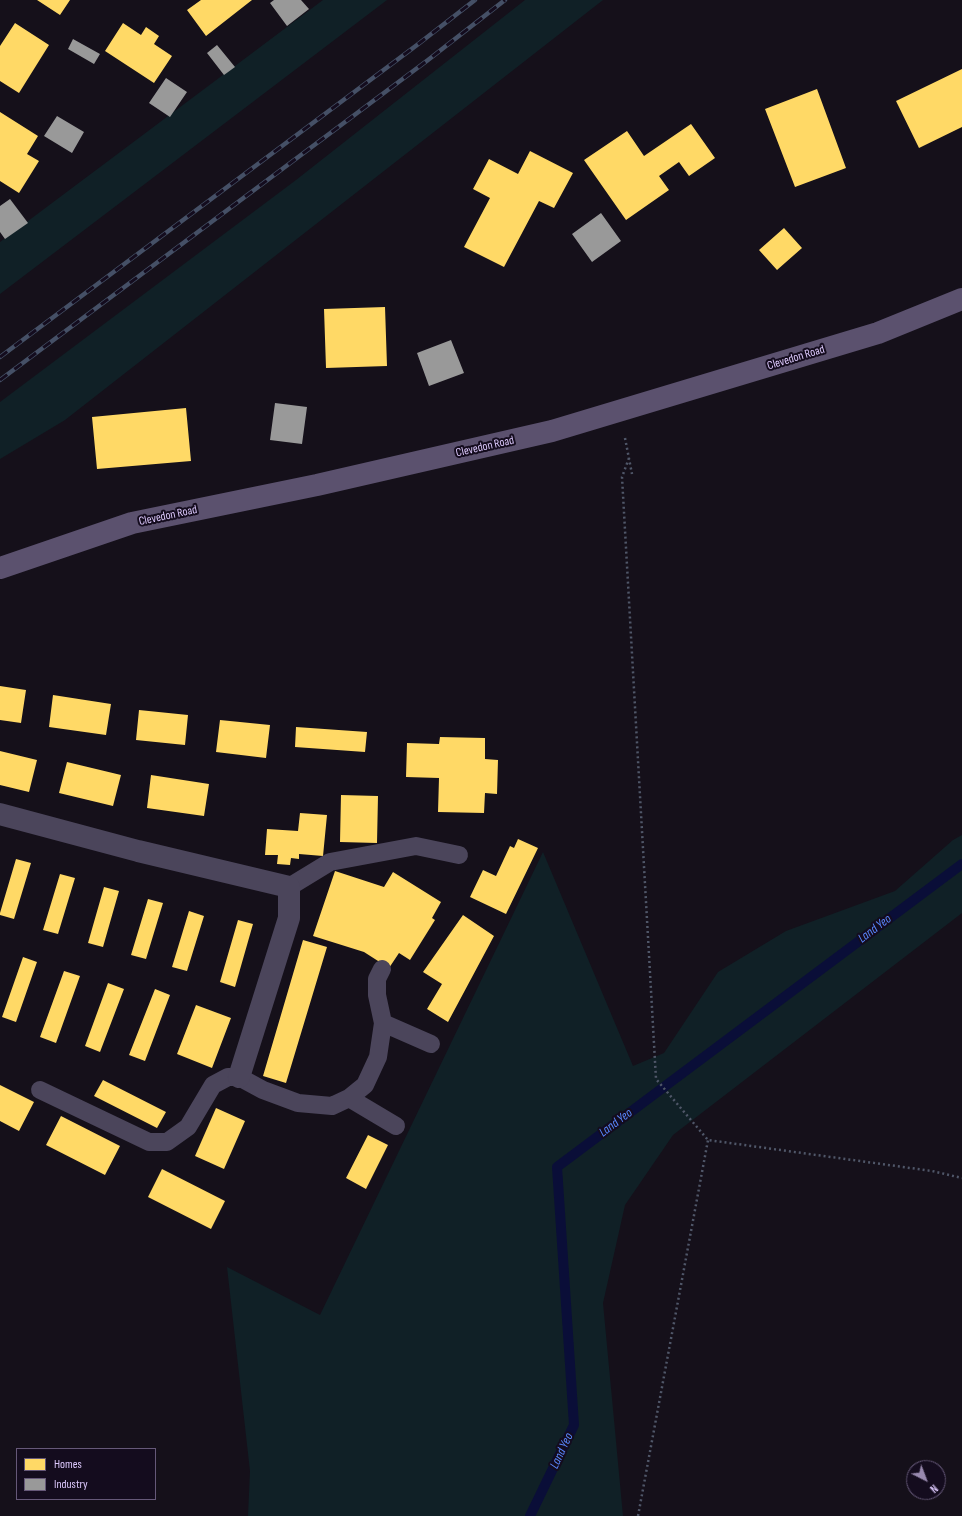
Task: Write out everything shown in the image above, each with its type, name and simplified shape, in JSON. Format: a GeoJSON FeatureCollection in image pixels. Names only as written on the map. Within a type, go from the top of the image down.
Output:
{"type":"FeatureCollection","features":[{"type":"Feature","properties":{"kind":"main road","name":"Clevedon Road"},"geometry":{"type":"LineString","coordinates":[[0,568],[132,523],[317,485],[560,429],[878,333],[962,299]]}},
{"type":"Feature","properties":{"kind":"street"},"geometry":{"type":"LineString","coordinates":[[0,814],[138,851],[289,888],[290,918],[239,1077]]}},
{"type":"Feature","properties":{"kind":"lane"},"geometry":{"type":"LineString","coordinates":[[289,888],[330,862],[416,846],[460,855]]}},
{"type":"Feature","properties":{"kind":"lane"},"geometry":{"type":"LineString","coordinates":[[40,1090],[149,1142],[167,1142],[188,1127],[213,1085],[228,1077],[239,1077],[263,1090],[298,1103],[332,1106],[349,1098],[365,1085],[378,1057],[382,1023],[377,995],[377,979],[382,970]]}},
{"type":"Feature","properties":{"kind":"lane"},"geometry":{"type":"LineString","coordinates":[[382,1023],[431,1044]]}},
{"type":"Feature","properties":{"kind":"lane"},"geometry":{"type":"LineString","coordinates":[[349,1098],[396,1126]]}},
{"type":"Feature","properties":{"kind":"path"},"geometry":{"type":"LineString","coordinates":[[632,474],[629,458],[622,477],[656,1079],[708,1140],[932,1171],[962,1178]]}},
{"type":"Feature","properties":{"kind":"path"},"geometry":{"type":"LineString","coordinates":[[638,1516],[708,1140]]}},
{"type":"Feature","properties":{"kind":"shaded area"},"geometry":{"type":"Polygon","coordinates":[[[323,0],[387,0],[0,294],[0,242],[323,0]]]}},
{"type":"Feature","properties":{"kind":"shaded area"},"geometry":{"type":"Polygon","coordinates":[[[525,0],[603,0],[65,420],[0,459],[0,402],[296,180],[525,0]]]}},
{"type":"Feature","properties":{"kind":"shaded area"},"geometry":{"type":"Polygon","coordinates":[[[962,835],[962,913],[673,1135],[625,1205],[603,1303],[623,1516],[248,1516],[250,1471],[227,1267],[320,1315],[543,852],[633,1066],[664,1053],[718,972],[786,931],[895,891],[953,840],[962,835]]]}},
{"type":"Feature","properties":{"kind":"building: Homes"},"geometry":{"type":"Polygon","coordinates":[[[37,0],[70,0],[60,15],[37,0]]]}},
{"type":"Feature","properties":{"kind":"building: Homes"},"geometry":{"type":"Polygon","coordinates":[[[201,0],[252,0],[206,36],[187,10],[201,0]]]}},
{"type":"Feature","properties":{"kind":"building: Homes"},"geometry":{"type":"Polygon","coordinates":[[[15,23],[49,45],[19,93],[0,81],[0,46],[15,23]]]}},
{"type":"Feature","properties":{"kind":"building: Homes"},"geometry":{"type":"Polygon","coordinates":[[[123,23],[141,35],[146,27],[159,36],[154,44],[172,56],[154,83],[105,51],[123,23]]]}},
{"type":"Feature","properties":{"kind":"building: Homes"},"geometry":{"type":"Polygon","coordinates":[[[962,69],[962,127],[919,148],[896,101],[962,69]]]}},
{"type":"Feature","properties":{"kind":"building: Homes"},"geometry":{"type":"Polygon","coordinates":[[[817,89],[846,168],[795,187],[765,109],[817,89]]]}},
{"type":"Feature","properties":{"kind":"building: Homes"},"geometry":{"type":"Polygon","coordinates":[[[0,112],[38,136],[27,154],[39,161],[19,193],[0,181],[0,112]]]}},
{"type":"Feature","properties":{"kind":"building: Homes"},"geometry":{"type":"Polygon","coordinates":[[[691,124],[715,158],[689,176],[679,162],[659,176],[669,190],[626,220],[584,160],[627,131],[644,156],[691,124]]]}},
{"type":"Feature","properties":{"kind":"building: Homes"},"geometry":{"type":"Polygon","coordinates":[[[530,151],[573,173],[554,208],[539,201],[504,267],[464,247],[490,198],[473,189],[489,159],[518,174],[530,151]]]}},
{"type":"Feature","properties":{"kind":"building: Homes"},"geometry":{"type":"Polygon","coordinates":[[[784,228],[802,248],[777,270],[759,250],[784,228]]]}},
{"type":"Feature","properties":{"kind":"building: Homes"},"geometry":{"type":"Polygon","coordinates":[[[385,307],[387,366],[326,368],[324,309],[385,307]]]}},
{"type":"Feature","properties":{"kind":"building: Homes"},"geometry":{"type":"Polygon","coordinates":[[[186,408],[191,461],[97,469],[92,417],[186,408]]]}},
{"type":"Feature","properties":{"kind":"building: Homes"},"geometry":{"type":"Polygon","coordinates":[[[0,686],[26,690],[21,723],[0,720],[0,686]]]}},
{"type":"Feature","properties":{"kind":"building: Homes"},"geometry":{"type":"Polygon","coordinates":[[[53,695],[111,704],[106,735],[49,727],[53,695]]]}},
{"type":"Feature","properties":{"kind":"building: Homes"},"geometry":{"type":"Polygon","coordinates":[[[139,710],[188,715],[185,745],[136,740],[139,710]]]}},
{"type":"Feature","properties":{"kind":"building: Homes"},"geometry":{"type":"Polygon","coordinates":[[[220,720],[270,725],[266,758],[216,752],[220,720]]]}},
{"type":"Feature","properties":{"kind":"building: Homes"},"geometry":{"type":"Polygon","coordinates":[[[296,727],[367,732],[365,752],[295,747],[296,727]]]}},
{"type":"Feature","properties":{"kind":"building: Homes"},"geometry":{"type":"Polygon","coordinates":[[[440,737],[485,738],[485,759],[498,760],[497,794],[485,793],[484,813],[438,812],[439,778],[406,777],[407,743],[439,744],[440,737]]]}},
{"type":"Feature","properties":{"kind":"building: Homes"},"geometry":{"type":"Polygon","coordinates":[[[0,751],[37,760],[29,792],[0,785],[0,751]]]}},
{"type":"Feature","properties":{"kind":"building: Homes"},"geometry":{"type":"Polygon","coordinates":[[[67,762],[121,775],[113,806],[59,793],[67,762]]]}},
{"type":"Feature","properties":{"kind":"building: Homes"},"geometry":{"type":"Polygon","coordinates":[[[151,775],[209,784],[204,816],[147,808],[151,775]]]}},
{"type":"Feature","properties":{"kind":"building: Homes"},"geometry":{"type":"Polygon","coordinates":[[[341,795],[378,796],[377,843],[340,842],[341,795]]]}},
{"type":"Feature","properties":{"kind":"building: Homes"},"geometry":{"type":"Polygon","coordinates":[[[300,813],[327,815],[323,856],[299,854],[299,859],[291,858],[290,865],[277,864],[278,855],[265,855],[267,829],[298,831],[300,813]]]}},
{"type":"Feature","properties":{"kind":"building: Homes"},"geometry":{"type":"Polygon","coordinates":[[[518,839],[538,848],[506,914],[470,897],[483,870],[496,876],[510,846],[514,848],[518,839]]]}},
{"type":"Feature","properties":{"kind":"building: Homes"},"geometry":{"type":"Polygon","coordinates":[[[16,859],[31,863],[14,919],[0,915],[0,913],[16,859]]]}},
{"type":"Feature","properties":{"kind":"building: Homes"},"geometry":{"type":"Polygon","coordinates":[[[335,871],[384,887],[393,872],[441,902],[432,918],[435,920],[410,960],[399,953],[389,968],[364,952],[313,936],[335,871]]]}},
{"type":"Feature","properties":{"kind":"building: Homes"},"geometry":{"type":"Polygon","coordinates":[[[60,874],[75,878],[58,934],[43,930],[60,874]]]}},
{"type":"Feature","properties":{"kind":"building: Homes"},"geometry":{"type":"Polygon","coordinates":[[[104,887],[119,891],[103,947],[88,943],[104,887]]]}},
{"type":"Feature","properties":{"kind":"building: Homes"},"geometry":{"type":"Polygon","coordinates":[[[148,899],[163,903],[146,959],[131,955],[148,899]]]}},
{"type":"Feature","properties":{"kind":"building: Homes"},"geometry":{"type":"Polygon","coordinates":[[[189,911],[204,916],[187,971],[172,967],[189,911]]]}},
{"type":"Feature","properties":{"kind":"building: Homes"},"geometry":{"type":"Polygon","coordinates":[[[463,915],[494,936],[448,1022],[427,1009],[442,984],[423,972],[463,915]]]}},
{"type":"Feature","properties":{"kind":"building: Homes"},"geometry":{"type":"Polygon","coordinates":[[[238,920],[253,924],[235,987],[220,982],[238,920]]]}},
{"type":"Feature","properties":{"kind":"building: Homes"},"geometry":{"type":"Polygon","coordinates":[[[303,940],[327,947],[286,1083],[263,1076],[303,940]]]}},
{"type":"Feature","properties":{"kind":"building: Homes"},"geometry":{"type":"Polygon","coordinates":[[[23,957],[37,962],[16,1022],[2,1017],[23,957]]]}},
{"type":"Feature","properties":{"kind":"building: Homes"},"geometry":{"type":"Polygon","coordinates":[[[64,971],[80,976],[56,1043],[40,1037],[64,971]]]}},
{"type":"Feature","properties":{"kind":"building: Homes"},"geometry":{"type":"Polygon","coordinates":[[[108,983],[124,989],[100,1052],[85,1046],[108,983]]]}},
{"type":"Feature","properties":{"kind":"building: Homes"},"geometry":{"type":"Polygon","coordinates":[[[155,989],[170,995],[145,1061],[129,1055],[155,989]]]}},
{"type":"Feature","properties":{"kind":"building: Homes"},"geometry":{"type":"Polygon","coordinates":[[[196,1005],[231,1018],[212,1068],[177,1054],[196,1005]]]}},
{"type":"Feature","properties":{"kind":"building: Homes"},"geometry":{"type":"Polygon","coordinates":[[[103,1080],[166,1112],[157,1128],[94,1096],[103,1080]]]}},
{"type":"Feature","properties":{"kind":"building: Homes"},"geometry":{"type":"Polygon","coordinates":[[[0,1085],[34,1102],[19,1131],[0,1121],[0,1085]]]}},
{"type":"Feature","properties":{"kind":"building: Homes"},"geometry":{"type":"Polygon","coordinates":[[[216,1108],[245,1121],[224,1169],[195,1156],[216,1108]]]}},
{"type":"Feature","properties":{"kind":"building: Homes"},"geometry":{"type":"Polygon","coordinates":[[[61,1116],[120,1146],[105,1175],[46,1145],[61,1116]]]}},
{"type":"Feature","properties":{"kind":"building: Homes"},"geometry":{"type":"Polygon","coordinates":[[[368,1135],[388,1145],[366,1189],[346,1178],[368,1135]]]}},
{"type":"Feature","properties":{"kind":"building: Homes"},"geometry":{"type":"Polygon","coordinates":[[[162,1169],[225,1201],[211,1229],[148,1197],[162,1169]]]}},
{"type":"Feature","properties":{"kind":"building: Industry"},"geometry":{"type":"Polygon","coordinates":[[[274,0],[301,0],[309,9],[287,26],[270,3],[274,0]]]}},
{"type":"Feature","properties":{"kind":"building: Industry"},"geometry":{"type":"Polygon","coordinates":[[[73,39],[100,54],[94,64],[68,49],[73,39]]]}},
{"type":"Feature","properties":{"kind":"building: Industry"},"geometry":{"type":"Polygon","coordinates":[[[217,45],[235,67],[224,75],[207,53],[217,45]]]}},
{"type":"Feature","properties":{"kind":"building: Industry"},"geometry":{"type":"Polygon","coordinates":[[[166,78],[187,92],[170,117],[149,103],[166,78]]]}},
{"type":"Feature","properties":{"kind":"building: Industry"},"geometry":{"type":"Polygon","coordinates":[[[57,116],[84,132],[72,153],[44,136],[57,116]]]}},
{"type":"Feature","properties":{"kind":"building: Industry"},"geometry":{"type":"Polygon","coordinates":[[[10,199],[28,223],[5,239],[0,232],[0,206],[10,199]]]}},
{"type":"Feature","properties":{"kind":"building: Industry"},"geometry":{"type":"Polygon","coordinates":[[[601,213],[621,241],[592,262],[572,234],[601,213]]]}},
{"type":"Feature","properties":{"kind":"building: Industry"},"geometry":{"type":"Polygon","coordinates":[[[451,340],[464,373],[429,386],[417,353],[451,340]]]}},
{"type":"Feature","properties":{"kind":"building: Industry"},"geometry":{"type":"Polygon","coordinates":[[[275,403],[307,407],[302,444],[270,440],[275,403]]]}},
{"type":"Feature","properties":{"kind":"waterway","name":"Land Yeo"},"geometry":{"type":"LineString","coordinates":[[530,1516],[574,1425],[557,1167],[962,864]]}},
{"type":"Feature","properties":{"kind":"railway"},"geometry":{"type":"LineString","coordinates":[[0,357],[475,0]]}},
{"type":"Feature","properties":{"kind":"railway"},"geometry":{"type":"LineString","coordinates":[[0,380],[428,60],[505,0]]}}]}
